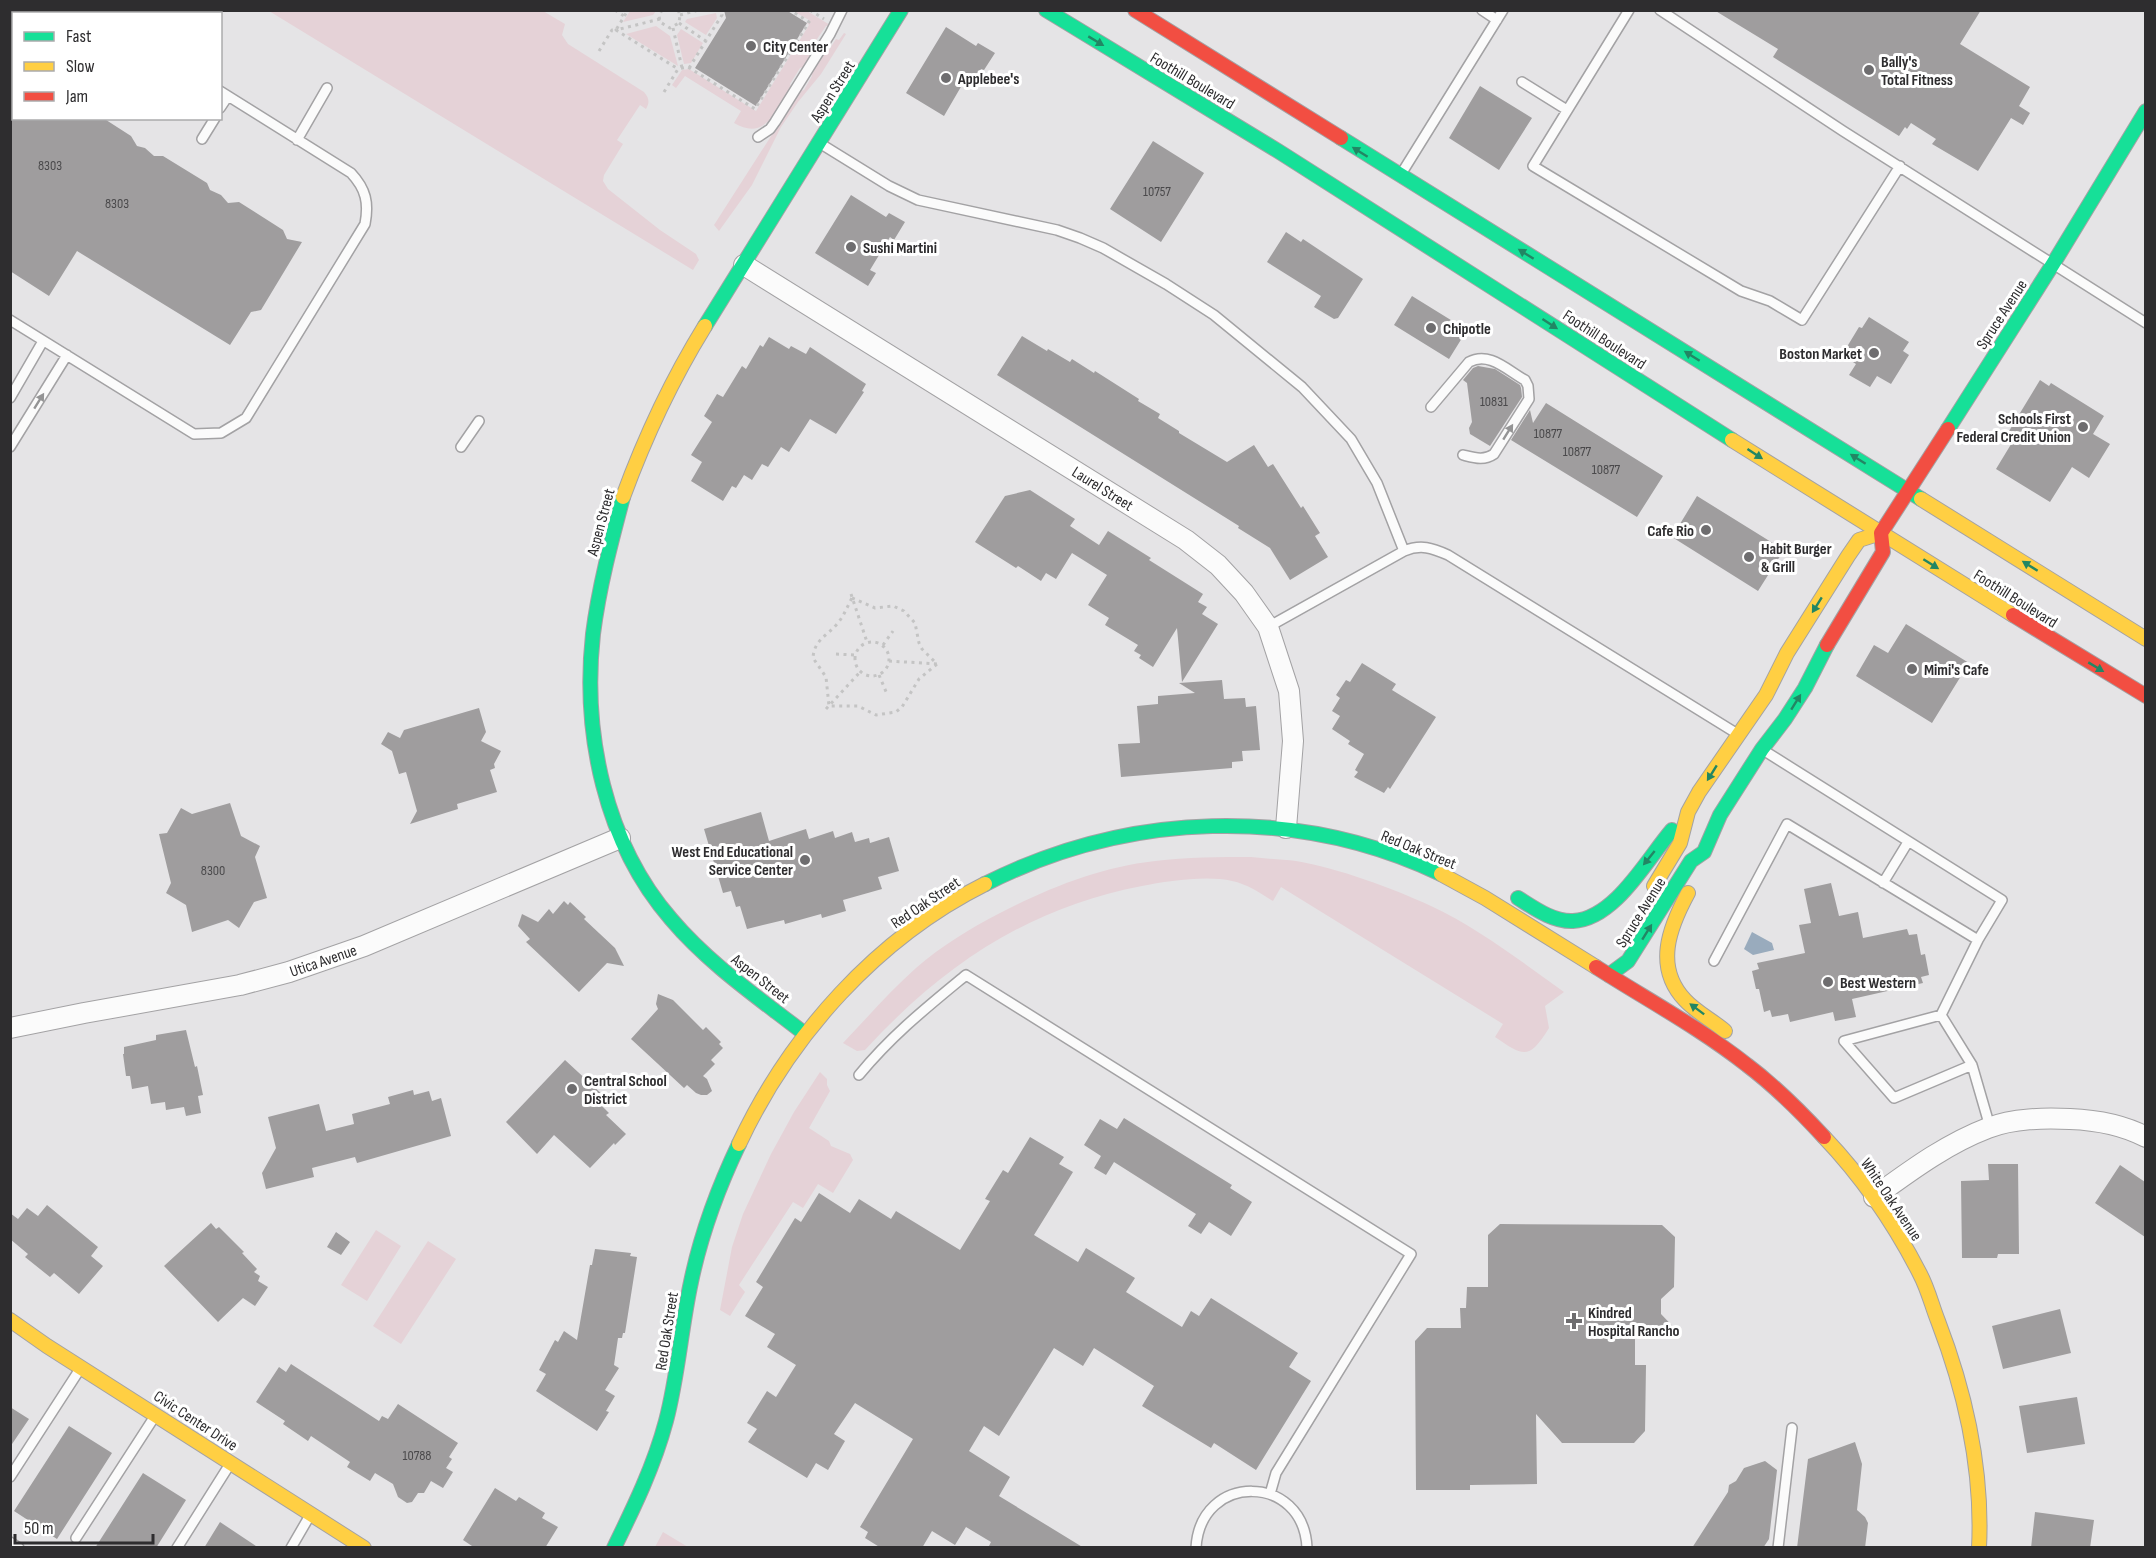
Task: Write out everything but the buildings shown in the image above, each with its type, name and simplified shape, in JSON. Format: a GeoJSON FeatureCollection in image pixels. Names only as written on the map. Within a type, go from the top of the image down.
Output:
{"type":"FeatureCollection","features":[{"type":"Feature","properties":{"kind":"street","name":"Aspen Street"},"geometry":{"type":"LineString","coordinates":[[805,1034],[713,961],[688,938],[654,898],[636,869],[620,838],[600,778],[593,745],[591,711],[594,640],[607,559],[627,486],[654,418],[678,370],[901,10]]}},
{"type":"Feature","properties":{"kind":"street","name":"Foothill Boulevard"},"geometry":{"type":"LineString","coordinates":[[1046,10],[1287,157],[1881,533],[2145,696]]}},
{"type":"Feature","properties":{"kind":"street","name":"Foothill Boulevard"},"geometry":{"type":"LineString","coordinates":[[1136,10],[2145,639]]}},
{"type":"Feature","properties":{"kind":"street","name":"Spruce Avenue"},"geometry":{"type":"LineString","coordinates":[[1644,902],[1681,842],[1688,814],[1750,742],[1785,719],[1805,688],[1827,643],[1883,552],[1881,533],[2053,264],[2145,111]]}},
{"type":"Feature","properties":{"kind":"street","name":"Laurel Street"},"geometry":{"type":"LineString","coordinates":[[744,265],[1186,540],[1218,565],[1238,586],[1268,627],[1289,691],[1293,741],[1286,828]]}},
{"type":"Feature","properties":{"kind":"street","name":"Spruce Avenue"},"geometry":{"type":"LineString","coordinates":[[1609,975],[1629,961],[1691,861],[1704,852],[1750,742],[1753,717],[1787,653],[1858,540],[1881,533]]}},
{"type":"Feature","properties":{"kind":"street"},"geometry":{"type":"LineString","coordinates":[[1481,896],[1513,895],[1558,919],[1584,920],[1598,913],[1620,895],[1668,834],[1688,814]]}},
{"type":"Feature","properties":{"kind":"street","name":"Red Oak Street"},"geometry":{"type":"LineString","coordinates":[[614,1548],[653,1461],[669,1412],[693,1273],[707,1221],[738,1143],[765,1093],[805,1034],[850,983],[902,935],[961,895],[1025,864],[1089,842],[1152,829],[1220,824],[1286,828],[1372,847],[1447,877],[1609,975]]}},
{"type":"Feature","properties":{"kind":"street","name":"Utica Avenue"},"geometry":{"type":"LineString","coordinates":[[10,1028],[240,985],[289,972],[364,946],[620,838]]}},
{"type":"Feature","properties":{"kind":"street"},"geometry":{"type":"LineString","coordinates":[[1704,852],[1702,868],[1679,908],[1670,934],[1665,957],[1666,970],[1672,985],[1685,1000],[1725,1031],[1730,1053]]}},
{"type":"Feature","properties":{"kind":"street","name":"Spruce Avenue"},"geometry":{"type":"LineString","coordinates":[[1609,975],[1613,952]]}},
{"type":"Feature","properties":{"kind":"street","name":"White Oak Avenue"},"geometry":{"type":"LineString","coordinates":[[1609,975],[1760,1075],[1834,1146],[1874,1197],[1922,1276],[1953,1359],[1974,1443],[1981,1530],[1979,1548]]}},
{"type":"Feature","properties":{"kind":"street"},"geometry":{"type":"LineString","coordinates":[[1874,1197],[1933,1155],[1990,1127],[2040,1118],[2094,1120],[2136,1132],[2145,1137]]}},
{"type":"Feature","properties":{"kind":"street","name":"Civic Center Drive"},"geometry":{"type":"LineString","coordinates":[[10,1320],[364,1548]]}},
{"type":"Feature","properties":{"kind":"lane"},"geometry":{"type":"LineString","coordinates":[[758,137],[770,129],[775,122],[830,34],[842,10]]}},
{"type":"Feature","properties":{"kind":"lane"},"geometry":{"type":"LineString","coordinates":[[1482,10],[1497,20]]}},
{"type":"Feature","properties":{"kind":"lane"},"geometry":{"type":"LineString","coordinates":[[1400,176],[1503,10]]}},
{"type":"Feature","properties":{"kind":"lane"},"geometry":{"type":"LineString","coordinates":[[1629,10],[1533,166],[1741,291],[1770,301],[1803,320],[1900,166]]}},
{"type":"Feature","properties":{"kind":"lane"},"geometry":{"type":"LineString","coordinates":[[1660,10],[1828,122],[2145,323]]}},
{"type":"Feature","properties":{"kind":"lane"},"geometry":{"type":"LineString","coordinates":[[1522,82],[1568,110]]}},
{"type":"Feature","properties":{"kind":"lane"},"geometry":{"type":"LineString","coordinates":[[297,140],[327,88]]}},
{"type":"Feature","properties":{"kind":"lane"},"geometry":{"type":"LineString","coordinates":[[10,320],[194,434],[220,433],[246,418],[366,224],[368,209],[360,182],[351,173],[224,93]]}},
{"type":"Feature","properties":{"kind":"lane"},"geometry":{"type":"LineString","coordinates":[[202,139],[214,120]]}},
{"type":"Feature","properties":{"kind":"lane"},"geometry":{"type":"LineString","coordinates":[[819,143],[889,186],[918,200],[1057,230],[1103,248],[1214,315],[1302,387],[1351,439],[1377,483],[1404,551]]}},
{"type":"Feature","properties":{"kind":"lane"},"geometry":{"type":"LineString","coordinates":[[10,398],[43,340]]}},
{"type":"Feature","properties":{"kind":"lane"},"geometry":{"type":"LineString","coordinates":[[10,447],[67,355]]}},
{"type":"Feature","properties":{"kind":"lane"},"geometry":{"type":"LineString","coordinates":[[1431,407],[1469,362],[1476,358],[1490,359],[1524,380],[1528,386],[1529,399],[1494,454],[1488,458],[1479,459],[1463,455]]}},
{"type":"Feature","properties":{"kind":"lane"},"geometry":{"type":"LineString","coordinates":[[461,447],[479,421]]}},
{"type":"Feature","properties":{"kind":"lane"},"geometry":{"type":"LineString","coordinates":[[1268,627],[1404,551],[1416,546],[1431,548],[1448,555],[1750,742],[2002,900],[1977,940],[1941,1015],[1844,1041],[1894,1098],[1972,1065]]}},
{"type":"Feature","properties":{"kind":"lane"},"geometry":{"type":"LineString","coordinates":[[1714,961],[1787,824],[1977,940]]}},
{"type":"Feature","properties":{"kind":"lane"},"geometry":{"type":"LineString","coordinates":[[1883,883],[1908,842]]}},
{"type":"Feature","properties":{"kind":"lane"},"geometry":{"type":"LineString","coordinates":[[859,1075],[908,1022],[966,975],[1411,1254],[1276,1473],[1270,1494]]}},
{"type":"Feature","properties":{"kind":"lane"},"geometry":{"type":"LineString","coordinates":[[1941,1015],[1972,1065],[1990,1127]]}},
{"type":"Feature","properties":{"kind":"lane"},"geometry":{"type":"LineString","coordinates":[[10,1477],[81,1367]]}},
{"type":"Feature","properties":{"kind":"lane"},"geometry":{"type":"LineString","coordinates":[[76,1538],[156,1414]]}},
{"type":"Feature","properties":{"kind":"lane"},"geometry":{"type":"LineString","coordinates":[[1779,1548],[1792,1428]]}},
{"type":"Feature","properties":{"kind":"lane"},"geometry":{"type":"LineString","coordinates":[[177,1548],[231,1462]]}},
{"type":"Feature","properties":{"kind":"lane"},"geometry":{"type":"LineString","coordinates":[[1196,1548],[1202,1520],[1212,1508],[1224,1498],[1246,1491],[1270,1494],[1286,1503],[1299,1517],[1306,1535],[1307,1548]]}},
{"type":"Feature","properties":{"kind":"lane"},"geometry":{"type":"LineString","coordinates":[[291,1548],[310,1515]]}},
{"type":"Feature","properties":{"kind":"path"},"geometry":{"type":"LineString","coordinates":[[615,10],[624,16]]}},
{"type":"Feature","properties":{"kind":"path"},"geometry":{"type":"LineString","coordinates":[[616,30],[628,10]]}},
{"type":"Feature","properties":{"kind":"path"},"geometry":{"type":"LineString","coordinates":[[662,10],[660,19],[664,26],[672,28],[679,23],[678,10]]}},
{"type":"Feature","properties":{"kind":"path"},"geometry":{"type":"LineString","coordinates":[[680,15],[699,10]]}},
{"type":"Feature","properties":{"kind":"path"},"geometry":{"type":"LineString","coordinates":[[689,68],[722,15],[720,10]]}},
{"type":"Feature","properties":{"kind":"path"},"geometry":{"type":"LineString","coordinates":[[616,30],[680,69],[689,68],[755,109],[809,22],[790,10]]}},
{"type":"Feature","properties":{"kind":"path"},"geometry":{"type":"LineString","coordinates":[[599,51],[612,30],[660,19]]}},
{"type":"Feature","properties":{"kind":"path"},"geometry":{"type":"LineString","coordinates":[[679,23],[706,41]]}},
{"type":"Feature","properties":{"kind":"path"},"geometry":{"type":"LineString","coordinates":[[664,92],[680,69],[672,28]]}},
{"type":"Feature","properties":{"kind":"path"},"geometry":{"type":"LineString","coordinates":[[851,596],[867,642]]}},
{"type":"Feature","properties":{"kind":"path"},"geometry":{"type":"LineString","coordinates":[[851,596],[875,609],[893,606],[904,611],[915,622],[922,649],[938,664]]}},
{"type":"Feature","properties":{"kind":"path"},"geometry":{"type":"LineString","coordinates":[[828,707],[827,681],[824,673],[814,662],[813,654],[819,640],[840,621],[851,596]]}},
{"type":"Feature","properties":{"kind":"path"},"geometry":{"type":"LineString","coordinates":[[883,645],[893,631]]}},
{"type":"Feature","properties":{"kind":"path"},"geometry":{"type":"LineString","coordinates":[[867,642],[878,642],[883,645],[889,655],[888,667],[879,675],[868,676],[860,672],[856,665],[855,656],[858,649],[867,642]]}},
{"type":"Feature","properties":{"kind":"path"},"geometry":{"type":"LineString","coordinates":[[836,654],[855,656]]}},
{"type":"Feature","properties":{"kind":"path"},"geometry":{"type":"LineString","coordinates":[[889,661],[938,664]]}},
{"type":"Feature","properties":{"kind":"path"},"geometry":{"type":"LineString","coordinates":[[828,707],[858,706],[876,715],[896,712],[902,707],[919,679],[938,664]]}},
{"type":"Feature","properties":{"kind":"path"},"geometry":{"type":"LineString","coordinates":[[828,707],[860,672]]}},
{"type":"Feature","properties":{"kind":"path"},"geometry":{"type":"LineString","coordinates":[[879,675],[887,694]]}},
{"type":"Feature","properties":{"kind":"shaded area"},"geometry":{"type":"Polygon","coordinates":[[[269,11],[543,11],[565,24],[562,35],[568,44],[647,96],[646,109],[640,105],[617,140],[623,144],[604,175],[603,181],[608,189],[660,230],[696,254],[699,260],[693,270],[269,11]]]}},
{"type":"Feature","properties":{"kind":"shaded area"},"geometry":{"type":"Polygon","coordinates":[[[630,11],[656,11],[653,15],[623,22],[630,11]]]}},
{"type":"Feature","properties":{"kind":"shaded area"},"geometry":{"type":"Polygon","coordinates":[[[793,11],[807,11],[830,25],[826,26],[815,42],[817,45],[790,84],[791,86],[775,113],[762,126],[745,128],[734,123],[741,111],[685,76],[676,88],[672,85],[682,70],[689,69],[756,111],[809,25],[807,23],[809,20],[793,11]]]}},
{"type":"Feature","properties":{"kind":"shaded area"},"geometry":{"type":"Polygon","coordinates":[[[716,13],[717,18],[706,35],[685,22],[687,19],[716,13]]]}},
{"type":"Feature","properties":{"kind":"shaded area"},"geometry":{"type":"Polygon","coordinates":[[[656,26],[670,36],[678,66],[626,34],[656,26]]]}},
{"type":"Feature","properties":{"kind":"shaded area"},"geometry":{"type":"Polygon","coordinates":[[[681,29],[703,43],[691,63],[684,64],[677,35],[681,29]]]}},
{"type":"Feature","properties":{"kind":"shaded area"},"geometry":{"type":"Polygon","coordinates":[[[844,33],[846,34],[821,74],[781,127],[752,185],[719,231],[714,225],[800,91],[804,90],[812,76],[811,73],[826,51],[844,33]]]}},
{"type":"Feature","properties":{"kind":"shaded area"},"geometry":{"type":"Polygon","coordinates":[[[1251,857],[1296,861],[1347,874],[1416,899],[1466,924],[1564,992],[1545,1006],[1549,1028],[1531,1050],[1525,1052],[1513,1049],[1495,1037],[1503,1024],[1281,887],[1273,901],[1238,882],[1199,879],[1152,884],[1101,896],[1025,925],[990,944],[925,992],[865,1050],[857,1051],[843,1043],[897,986],[936,952],[978,925],[1037,895],[1095,873],[1135,864],[1179,859],[1251,857]]]}},
{"type":"Feature","properties":{"kind":"shaded area"},"geometry":{"type":"Polygon","coordinates":[[[820,1072],[827,1079],[830,1091],[809,1128],[829,1141],[831,1146],[850,1154],[853,1160],[833,1193],[818,1184],[803,1208],[793,1202],[739,1285],[745,1292],[730,1316],[720,1310],[732,1247],[743,1214],[771,1154],[794,1112],[820,1072]]]}},
{"type":"Feature","properties":{"kind":"shaded area"},"geometry":{"type":"Polygon","coordinates":[[[376,1230],[401,1246],[367,1301],[341,1285],[376,1230]]]}},
{"type":"Feature","properties":{"kind":"shaded area"},"geometry":{"type":"Polygon","coordinates":[[[428,1241],[456,1259],[401,1344],[373,1326],[428,1241]]]}},
{"type":"Feature","properties":{"kind":"shaded area"},"geometry":{"type":"Polygon","coordinates":[[[663,1532],[688,1547],[655,1547],[663,1532]]]}},
{"type":"Feature","properties":{"kind":"water"},"geometry":{"type":"Polygon","coordinates":[[[1752,932],[1772,943],[1774,950],[1753,955],[1744,949],[1752,932]]]}},
{"type":"Feature","properties":{"kind":"traffic: fast"},"geometry":{"type":"LineString","coordinates":[[705,326],[901,10]]}},
{"type":"Feature","properties":{"kind":"traffic: fast"},"geometry":{"type":"LineString","coordinates":[[1046,10],[1278,151],[1732,440]]}},
{"type":"Feature","properties":{"kind":"traffic: fast"},"geometry":{"type":"LineString","coordinates":[[1948,429],[2053,264],[2146,111]]}},
{"type":"Feature","properties":{"kind":"traffic: fast"},"geometry":{"type":"LineString","coordinates":[[1341,138],[1921,499]]}},
{"type":"Feature","properties":{"kind":"traffic: fast"},"geometry":{"type":"LineString","coordinates":[[623,497],[599,599],[590,672],[595,748],[614,822],[629,856],[648,889],[671,919],[718,966],[805,1034]]}},
{"type":"Feature","properties":{"kind":"traffic: fast"},"geometry":{"type":"LineString","coordinates":[[1609,975],[1628,961],[1691,861],[1704,852],[1720,815],[1762,749],[1805,688],[1827,645]]}},
{"type":"Feature","properties":{"kind":"traffic: fast"},"geometry":{"type":"LineString","coordinates":[[985,884],[1039,860],[1096,842],[1153,831],[1212,826],[1270,828],[1329,836],[1386,852],[1441,874]]}},
{"type":"Feature","properties":{"kind":"traffic: fast"},"geometry":{"type":"LineString","coordinates":[[1518,898],[1544,914],[1558,919],[1573,921],[1588,918],[1603,910],[1629,886],[1672,830]]}},
{"type":"Feature","properties":{"kind":"traffic: fast"},"geometry":{"type":"LineString","coordinates":[[614,1548],[643,1486],[661,1438],[677,1369],[695,1264],[717,1194],[739,1144]]}},
{"type":"Feature","properties":{"kind":"traffic: slow"},"geometry":{"type":"LineString","coordinates":[[623,497],[660,410],[705,326]]}},
{"type":"Feature","properties":{"kind":"traffic: slow"},"geometry":{"type":"LineString","coordinates":[[1732,440],[2013,615]]}},
{"type":"Feature","properties":{"kind":"traffic: slow"},"geometry":{"type":"LineString","coordinates":[[1921,499],[2146,639]]}},
{"type":"Feature","properties":{"kind":"traffic: slow"},"geometry":{"type":"LineString","coordinates":[[1654,886],[1680,843],[1688,812],[1699,792],[1766,695],[1787,653],[1848,556],[1859,540],[1881,533]]}},
{"type":"Feature","properties":{"kind":"traffic: slow"},"geometry":{"type":"LineString","coordinates":[[1441,874],[1485,898],[1596,967]]}},
{"type":"Feature","properties":{"kind":"traffic: slow"},"geometry":{"type":"LineString","coordinates":[[739,1144],[784,1065],[841,993],[873,961],[908,932],[946,906],[985,884]]}},
{"type":"Feature","properties":{"kind":"traffic: slow"},"geometry":{"type":"LineString","coordinates":[[1688,893],[1675,920],[1668,947],[1667,961],[1670,974],[1675,987],[1685,1000],[1725,1031]]}},
{"type":"Feature","properties":{"kind":"traffic: slow"},"geometry":{"type":"LineString","coordinates":[[1824,1137],[1852,1168],[1889,1220],[1928,1292],[1957,1376],[1970,1433],[1978,1490],[1979,1548]]}},
{"type":"Feature","properties":{"kind":"traffic: slow"},"geometry":{"type":"LineString","coordinates":[[10,1320],[47,1346],[364,1548]]}},
{"type":"Feature","properties":{"kind":"traffic: jam"},"geometry":{"type":"LineString","coordinates":[[1135,10],[1341,138]]}},
{"type":"Feature","properties":{"kind":"traffic: jam"},"geometry":{"type":"LineString","coordinates":[[1827,645],[1883,552],[1881,533],[1948,429]]}},
{"type":"Feature","properties":{"kind":"traffic: jam"},"geometry":{"type":"LineString","coordinates":[[2013,615],[2146,696]]}},
{"type":"Feature","properties":{"kind":"traffic: jam"},"geometry":{"type":"LineString","coordinates":[[1596,967],[1729,1051],[1777,1090],[1824,1137]]}},
{"type":"Feature","properties":{"kind":"place","name":"City Center"},"geometry":{"type":"Point","coordinates":[751,46]}},
{"type":"Feature","properties":{"kind":"place","name":"Bally's Total Fitness"},"geometry":{"type":"Point","coordinates":[1869,70]}},
{"type":"Feature","properties":{"kind":"place","name":"Applebee's"},"geometry":{"type":"Point","coordinates":[946,78]}},
{"type":"Feature","properties":{"kind":"place","name":"Sushi Martini"},"geometry":{"type":"Point","coordinates":[851,247]}},
{"type":"Feature","properties":{"kind":"place","name":"Chipotle"},"geometry":{"type":"Point","coordinates":[1431,328]}},
{"type":"Feature","properties":{"kind":"place","name":"Boston Market"},"geometry":{"type":"Point","coordinates":[1874,353]}},
{"type":"Feature","properties":{"kind":"place","name":"Schools First Federal Credit Union"},"geometry":{"type":"Point","coordinates":[2083,427]}},
{"type":"Feature","properties":{"kind":"place","name":"Cafe Rio"},"geometry":{"type":"Point","coordinates":[1706,530]}},
{"type":"Feature","properties":{"kind":"place","name":"Habit Burger & Grill"},"geometry":{"type":"Point","coordinates":[1749,557]}},
{"type":"Feature","properties":{"kind":"place","name":"Mimi's Cafe"},"geometry":{"type":"Point","coordinates":[1912,669]}},
{"type":"Feature","properties":{"kind":"place","name":"West End Educational Service Center"},"geometry":{"type":"Point","coordinates":[805,860]}},
{"type":"Feature","properties":{"kind":"place","name":"Best Western"},"geometry":{"type":"Point","coordinates":[1828,982]}},
{"type":"Feature","properties":{"kind":"place","name":"Central School District"},"geometry":{"type":"Point","coordinates":[572,1089]}},
{"type":"Feature","properties":{"kind":"place","name":"Kindred Hospital Rancho"},"geometry":{"type":"Point","coordinates":[1574,1321]}}]}
